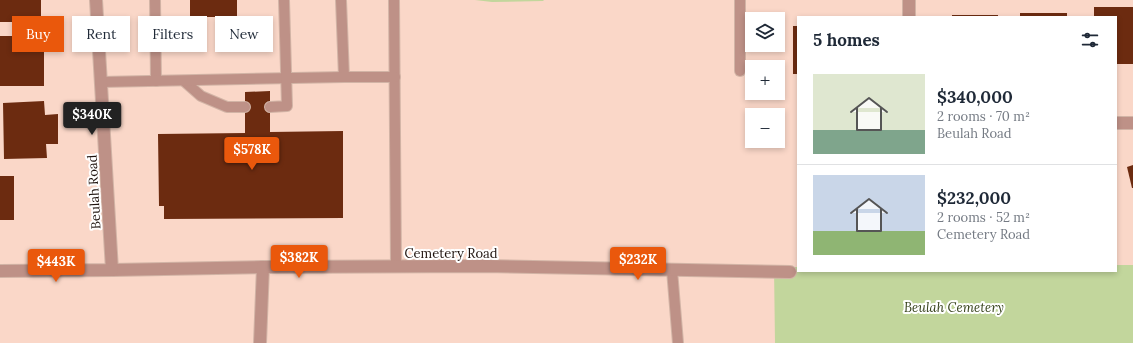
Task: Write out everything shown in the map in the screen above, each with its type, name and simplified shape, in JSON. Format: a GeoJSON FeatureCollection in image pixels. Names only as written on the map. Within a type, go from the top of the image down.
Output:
{"type":"FeatureCollection","features":[{"type":"Feature","properties":{"kind":"street","name":"Beulah Road"},"geometry":{"type":"LineString","coordinates":[[96,0],[112,270]]}},
{"type":"Feature","properties":{"kind":"street"},"geometry":{"type":"LineString","coordinates":[[909,0],[909,16]]}},
{"type":"Feature","properties":{"kind":"street"},"geometry":{"type":"LineString","coordinates":[[1117,123],[1133,122]]}},
{"type":"Feature","properties":{"kind":"street","name":"Cemetery Road"},"geometry":{"type":"LineString","coordinates":[[112,270],[263,267],[486,266],[790,272]]}},
{"type":"Feature","properties":{"kind":"street"},"geometry":{"type":"LineString","coordinates":[[260,343],[263,267]]}},
{"type":"Feature","properties":{"kind":"street"},"geometry":{"type":"LineString","coordinates":[[0,271],[112,270]]}},
{"type":"Feature","properties":{"kind":"lane"},"geometry":{"type":"LineString","coordinates":[[154,0],[156,81]]}},
{"type":"Feature","properties":{"kind":"lane"},"geometry":{"type":"LineString","coordinates":[[270,107],[287,106],[284,0]]}},
{"type":"Feature","properties":{"kind":"lane"},"geometry":{"type":"LineString","coordinates":[[341,0],[344,77]]}},
{"type":"Feature","properties":{"kind":"lane"},"geometry":{"type":"LineString","coordinates":[[394,0],[396,267]]}},
{"type":"Feature","properties":{"kind":"lane"},"geometry":{"type":"LineString","coordinates":[[740,0],[740,71]]}},
{"type":"Feature","properties":{"kind":"lane"},"geometry":{"type":"LineString","coordinates":[[101,82],[395,77]]}},
{"type":"Feature","properties":{"kind":"lane"},"geometry":{"type":"LineString","coordinates":[[184,81],[201,96],[227,107],[245,107]]}},
{"type":"Feature","properties":{"kind":"lane"},"geometry":{"type":"LineString","coordinates":[[672,270],[678,343]]}},
{"type":"Feature","properties":{"kind":"green space"},"geometry":{"type":"Polygon","coordinates":[[[475,0],[544,0],[492,2],[475,0]]]}},
{"type":"Feature","properties":{"kind":"green space","name":"Beulah Cemetery"},"geometry":{"type":"Polygon","coordinates":[[[1117,265],[1133,265],[1133,343],[775,343],[774,267],[797,267],[797,272],[1117,272],[1117,265]]]}},
{"type":"Feature","properties":{"kind":"building"},"geometry":{"type":"Polygon","coordinates":[[[0,0],[41,0],[41,16],[12,16],[12,22],[0,22],[0,0]]]}},
{"type":"Feature","properties":{"kind":"building"},"geometry":{"type":"Polygon","coordinates":[[[190,0],[237,0],[237,16],[190,16],[190,0]]]}},
{"type":"Feature","properties":{"kind":"building"},"geometry":{"type":"Polygon","coordinates":[[[1094,7],[1133,7],[1133,64],[1117,64],[1117,16],[1094,16],[1094,7]]]}},
{"type":"Feature","properties":{"kind":"building"},"geometry":{"type":"Polygon","coordinates":[[[1020,13],[1067,13],[1067,16],[1020,16],[1020,13]]]}},
{"type":"Feature","properties":{"kind":"building"},"geometry":{"type":"Polygon","coordinates":[[[952,15],[998,15],[998,16],[952,15]]]}},
{"type":"Feature","properties":{"kind":"building"},"geometry":{"type":"Polygon","coordinates":[[[793,26],[797,26],[797,74],[793,74],[793,26]]]}},
{"type":"Feature","properties":{"kind":"building"},"geometry":{"type":"Polygon","coordinates":[[[0,36],[12,36],[12,52],[44,52],[44,86],[0,86],[0,36]]]}},
{"type":"Feature","properties":{"kind":"building"},"geometry":{"type":"Polygon","coordinates":[[[270,91],[270,132],[343,131],[343,218],[164,219],[164,206],[159,206],[158,134],[245,133],[245,92],[270,91]]]}},
{"type":"Feature","properties":{"kind":"building"},"geometry":{"type":"Polygon","coordinates":[[[44,101],[45,115],[58,114],[58,144],[46,144],[47,158],[4,159],[3,103],[44,101]]]}},
{"type":"Feature","properties":{"kind":"building"},"geometry":{"type":"Polygon","coordinates":[[[1133,165],[1133,188],[1132,188],[1127,167],[1133,165]]]}},
{"type":"Feature","properties":{"kind":"building"},"geometry":{"type":"Polygon","coordinates":[[[0,176],[14,176],[14,220],[0,220],[0,176]]]}}]}
